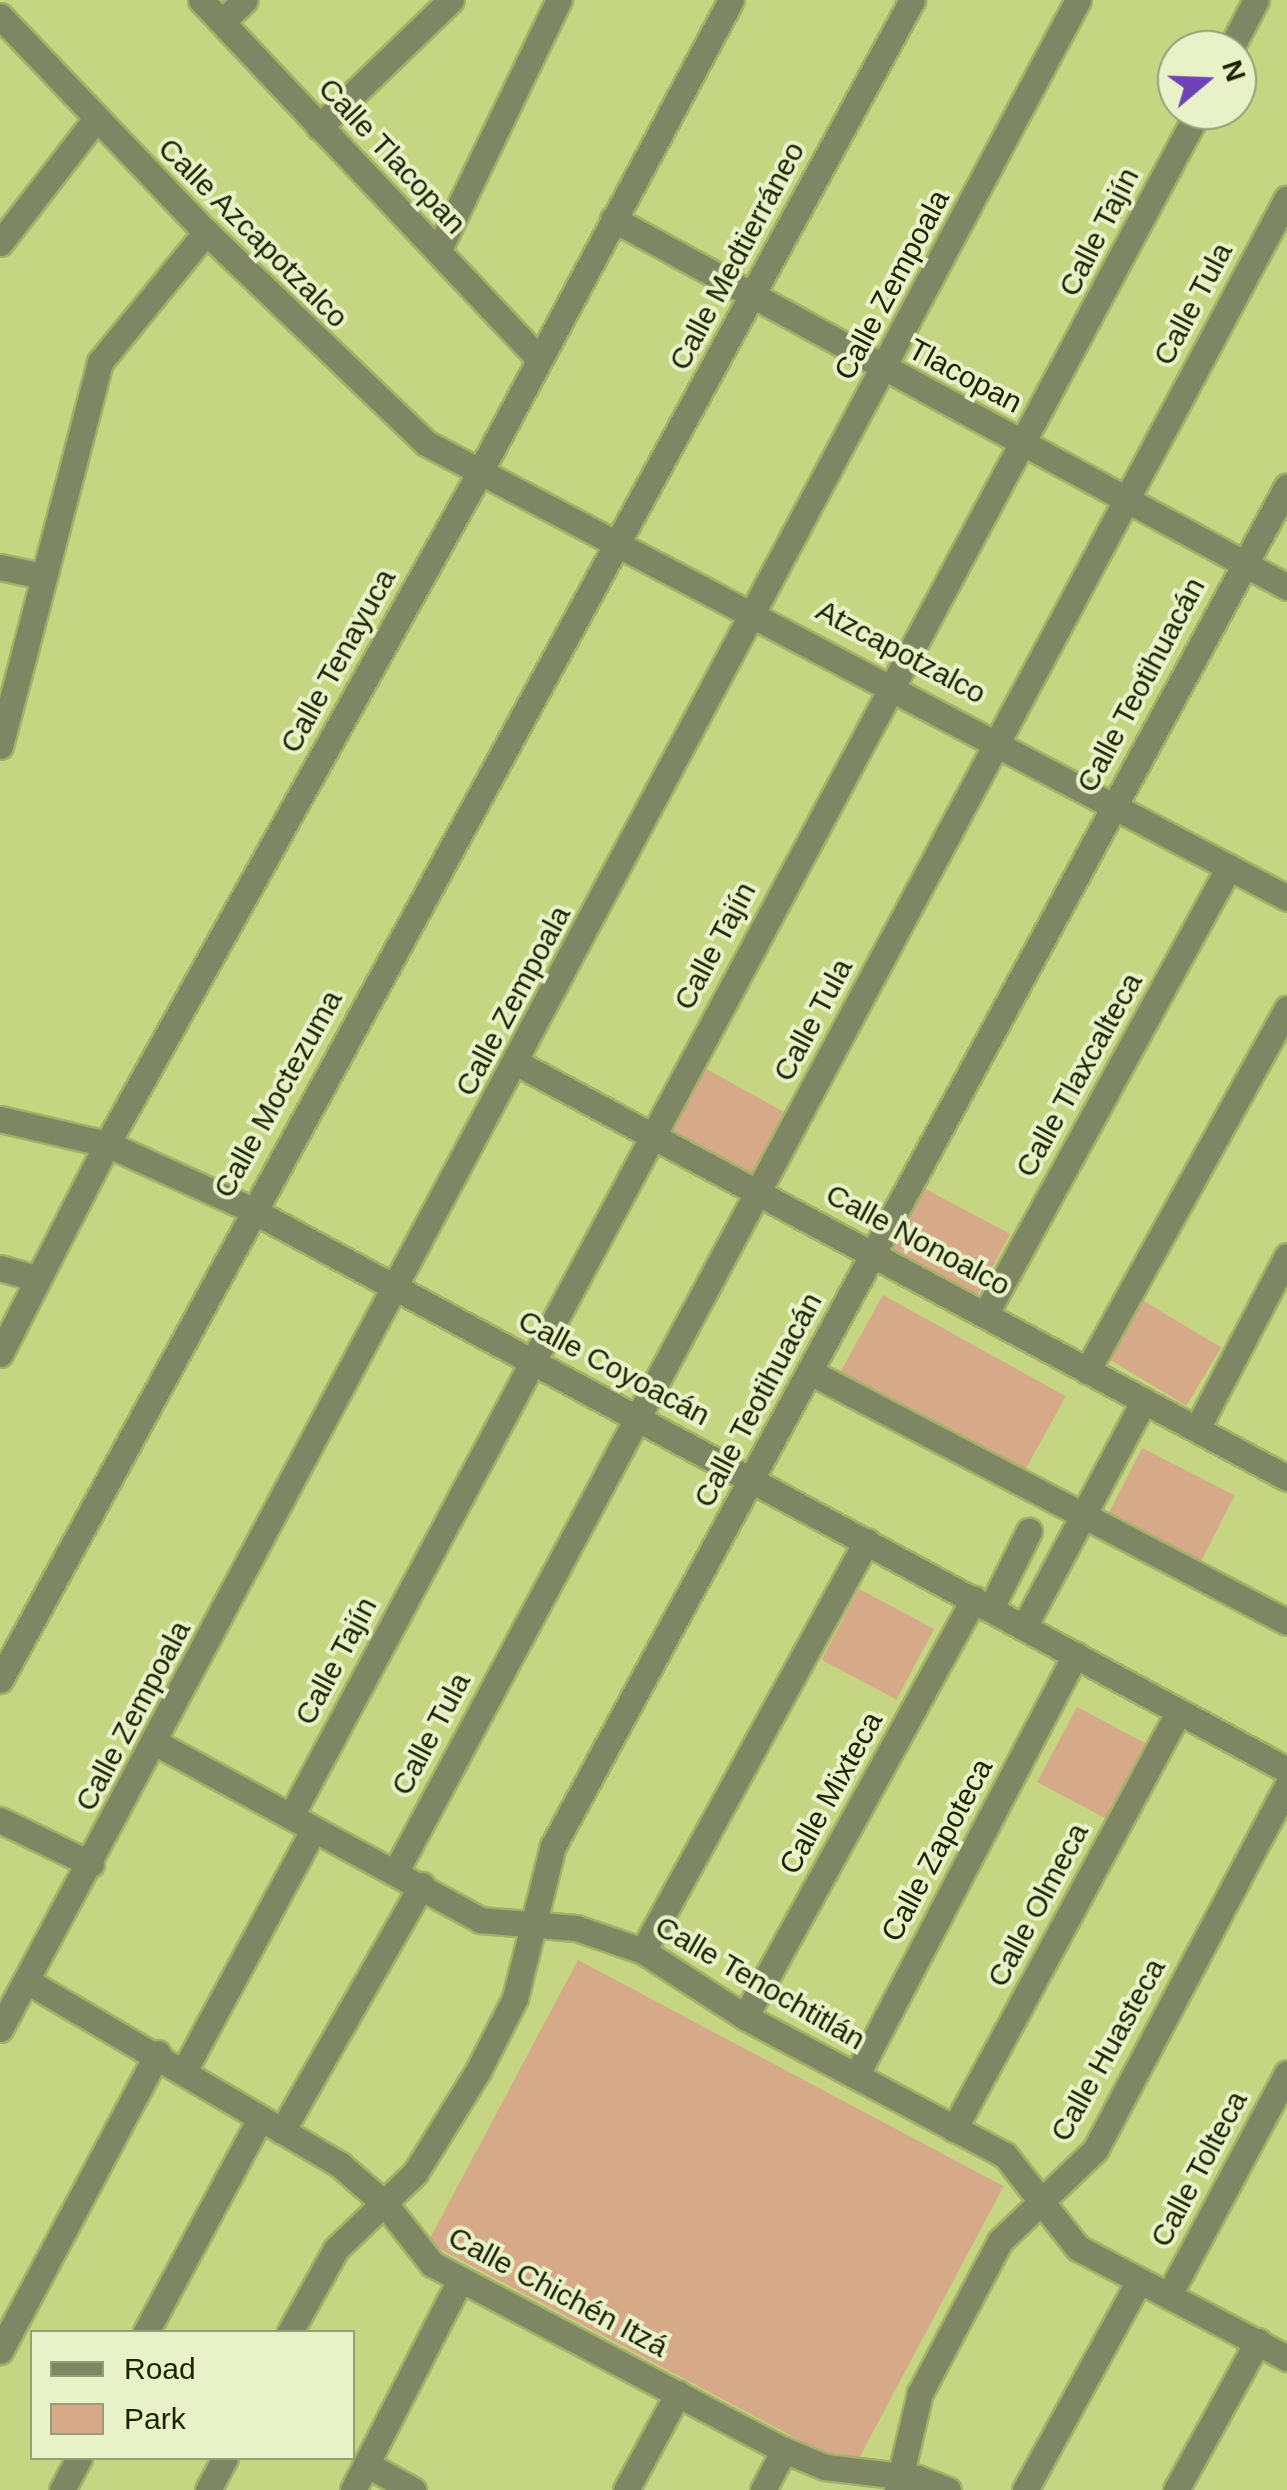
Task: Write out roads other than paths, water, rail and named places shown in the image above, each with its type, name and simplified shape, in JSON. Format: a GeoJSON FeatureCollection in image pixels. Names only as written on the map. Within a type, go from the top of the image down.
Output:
{"type":"FeatureCollection","features":[{"type":"Feature","properties":{"kind":"street"},"geometry":{"type":"LineString","coordinates":[[0,15],[16,0]]}},
{"type":"Feature","properties":{"kind":"street","name":"Calle Tlacopan"},"geometry":{"type":"LineString","coordinates":[[201,0],[537,356]]}},
{"type":"Feature","properties":{"kind":"street"},"geometry":{"type":"LineString","coordinates":[[222,21],[245,0]]}},
{"type":"Feature","properties":{"kind":"street"},"geometry":{"type":"LineString","coordinates":[[319,128],[451,0]]}},
{"type":"Feature","properties":{"kind":"street"},"geometry":{"type":"LineString","coordinates":[[438,251],[559,0]]}},
{"type":"Feature","properties":{"kind":"street","name":"Calle Tenayuca"},"geometry":{"type":"LineString","coordinates":[[0,1354],[107,1144],[481,470],[537,356],[731,0]]}},
{"type":"Feature","properties":{"kind":"street","name":"Calle Medtierráneo"},"geometry":{"type":"LineString","coordinates":[[622,544],[912,0]]}},
{"type":"Feature","properties":{"kind":"street","name":"Calle Zempoala"},"geometry":{"type":"LineString","coordinates":[[0,2029],[757,613],[1078,0]]}},
{"type":"Feature","properties":{"kind":"street"},"geometry":{"type":"LineString","coordinates":[[1240,30],[1256,0]]}},
{"type":"Feature","properties":{"kind":"street","name":"Calle Azcapotzalco"},"geometry":{"type":"LineString","coordinates":[[0,15],[95,120],[384,408],[426,443],[481,470]]}},
{"type":"Feature","properties":{"kind":"street"},"geometry":{"type":"LineString","coordinates":[[0,243],[95,120]]}},
{"type":"Feature","properties":{"kind":"street","name":"Calle Tajín"},"geometry":{"type":"LineString","coordinates":[[292,1814],[892,684],[1025,444],[1189,130]]}},
{"type":"Feature","properties":{"kind":"street","name":"Calle Tula"},"geometry":{"type":"LineString","coordinates":[[396,1872],[1287,198]]}},
{"type":"Feature","properties":{"kind":"street","name":"Tlacopan"},"geometry":{"type":"LineString","coordinates":[[613,219],[1287,587]]}},
{"type":"Feature","properties":{"kind":"street"},"geometry":{"type":"LineString","coordinates":[[0,746],[100,362],[206,232]]}},
{"type":"Feature","properties":{"kind":"street","name":"Atzcapotzalco"},"geometry":{"type":"LineString","coordinates":[[481,470],[998,740],[1287,898]]}},
{"type":"Feature","properties":{"kind":"street","name":"Calle Teotihuacán"},"geometry":{"type":"LineString","coordinates":[[291,2330],[336,2249],[386,2205],[430,2155],[478,2071],[515,1998],[553,1846],[754,1480],[872,1253],[1287,486]]}},
{"type":"Feature","properties":{"kind":"street","name":"Calle Moctezuma"},"geometry":{"type":"LineString","coordinates":[[0,1680],[250,1209],[622,544]]}},
{"type":"Feature","properties":{"kind":"street"},"geometry":{"type":"LineString","coordinates":[[0,566],[42,576]]}},
{"type":"Feature","properties":{"kind":"street","name":"Calle Tlaxcalteca"},"geometry":{"type":"LineString","coordinates":[[986,1314],[1229,867]]}},
{"type":"Feature","properties":{"kind":"street"},"geometry":{"type":"LineString","coordinates":[[1087,1370],[1287,1009]]}},
{"type":"Feature","properties":{"kind":"street","name":"Calle Nonoalco"},"geometry":{"type":"LineString","coordinates":[[517,1063],[986,1314],[1142,1404],[1287,1478]]}},
{"type":"Feature","properties":{"kind":"street","name":"Calle Coyoacán"},"geometry":{"type":"LineString","coordinates":[[0,1119],[107,1144],[250,1209],[1287,1770]]}},
{"type":"Feature","properties":{"kind":"street"},"geometry":{"type":"LineString","coordinates":[[1197,1429],[1287,1256]]}},
{"type":"Feature","properties":{"kind":"street"},"geometry":{"type":"LineString","coordinates":[[0,1268],[36,1278]]}},
{"type":"Feature","properties":{"kind":"street"},"geometry":{"type":"LineString","coordinates":[[812,1372],[1287,1622]]}},
{"type":"Feature","properties":{"kind":"street"},"geometry":{"type":"LineString","coordinates":[[1024,1628],[1080,1514],[1142,1404]]}},
{"type":"Feature","properties":{"kind":"street","name":"Calle Mixteca"},"geometry":{"type":"LineString","coordinates":[[745,2017],[1029,1531]]}},
{"type":"Feature","properties":{"kind":"street"},"geometry":{"type":"LineString","coordinates":[[643,1951],[867,1541]]}},
{"type":"Feature","properties":{"kind":"street","name":"Calle Zapoteca"},"geometry":{"type":"LineString","coordinates":[[856,2076],[1076,1654]]}},
{"type":"Feature","properties":{"kind":"street","name":"Calle Olmeca"},"geometry":{"type":"LineString","coordinates":[[954,2129],[1179,1712]]}},
{"type":"Feature","properties":{"kind":"street","name":"Calle Tenochtitlán"},"geometry":{"type":"LineString","coordinates":[[156,1743],[292,1814],[313,1830],[422,1884],[480,1920],[604,1934],[643,1951],[745,2017],[1005,2154],[1045,2202],[1064,2237],[1139,2281],[1277,2346]]}},
{"type":"Feature","properties":{"kind":"street","name":"Calle Huasteca"},"geometry":{"type":"LineString","coordinates":[[898,2484],[920,2394],[1000,2241],[1095,2150],[1287,1786]]}},
{"type":"Feature","properties":{"kind":"street"},"geometry":{"type":"LineString","coordinates":[[0,1820],[91,1864]]}},
{"type":"Feature","properties":{"kind":"street"},"geometry":{"type":"LineString","coordinates":[[185,2069],[313,1830]]}},
{"type":"Feature","properties":{"kind":"street"},"geometry":{"type":"LineString","coordinates":[[147,2330],[422,1884]]}},
{"type":"Feature","properties":{"kind":"street","name":"Calle Chichén Itzá"},"geometry":{"type":"LineString","coordinates":[[27,1980],[158,2053],[339,2164],[386,2205],[420,2255],[460,2280],[784,2450],[825,2467],[898,2484],[948,2490]]}},
{"type":"Feature","properties":{"kind":"street"},"geometry":{"type":"LineString","coordinates":[[0,2350],[158,2053]]}},
{"type":"Feature","properties":{"kind":"street","name":"Calle Tolteca"},"geometry":{"type":"LineString","coordinates":[[1169,2295],[1287,2073]]}},
{"type":"Feature","properties":{"kind":"street"},"geometry":{"type":"LineString","coordinates":[[353,2490],[460,2280]]}},
{"type":"Feature","properties":{"kind":"street","name":"Calle Tolteca"},"geometry":{"type":"LineString","coordinates":[[1025,2490],[1139,2281]]}},
{"type":"Feature","properties":{"kind":"street"},"geometry":{"type":"LineString","coordinates":[[1176,2490],[1277,2346]]}},
{"type":"Feature","properties":{"kind":"street"},"geometry":{"type":"LineString","coordinates":[[626,2490],[678,2393]]}},
{"type":"Feature","properties":{"kind":"street"},"geometry":{"type":"LineString","coordinates":[[763,2490],[784,2450]]}},
{"type":"Feature","properties":{"kind":"street"},"geometry":{"type":"LineString","coordinates":[[62,2490],[78,2460]]}},
{"type":"Feature","properties":{"kind":"street"},"geometry":{"type":"LineString","coordinates":[[208,2490],[224,2460]]}},
{"type":"Feature","properties":{"kind":"street"},"geometry":{"type":"LineString","coordinates":[[366,2464],[413,2490]]}}]}
